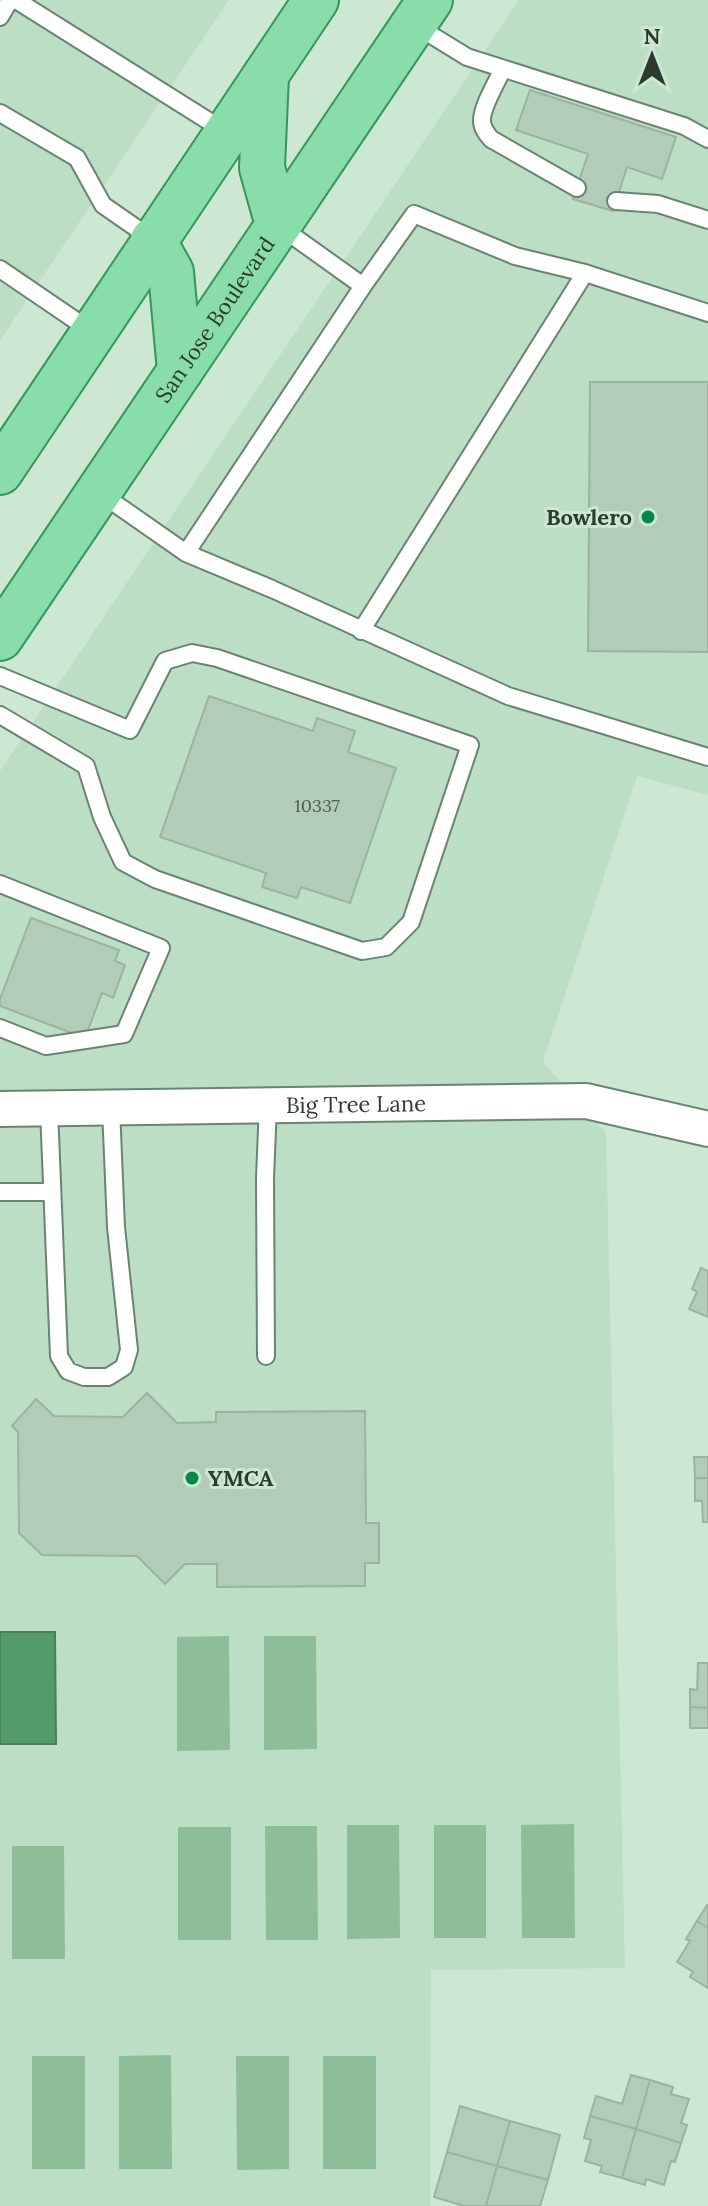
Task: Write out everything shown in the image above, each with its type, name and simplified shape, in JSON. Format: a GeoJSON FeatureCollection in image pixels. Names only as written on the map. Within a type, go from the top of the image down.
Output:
{"type":"FeatureCollection","features":[{"type":"Feature","properties":{"kind":"main road"},"geometry":{"type":"LineString","coordinates":[[0,472],[316,0]]}},
{"type":"Feature","properties":{"kind":"main road","name":"San Jose Boulevard"},"geometry":{"type":"LineString","coordinates":[[0,638],[422,12]]}},
{"type":"Feature","properties":{"kind":"main road"},"geometry":{"type":"LineString","coordinates":[[266,75],[262,168],[278,225]]}},
{"type":"Feature","properties":{"kind":"main road"},"geometry":{"type":"LineString","coordinates":[[153,240],[171,272],[180,371]]}},
{"type":"Feature","properties":{"kind":"street","name":"Big Tree Lane"},"geometry":{"type":"LineString","coordinates":[[0,1109],[586,1101],[708,1129]]}},
{"type":"Feature","properties":{"kind":"lane"},"geometry":{"type":"LineString","coordinates":[[0,17],[10,0]]}},
{"type":"Feature","properties":{"kind":"lane"},"geometry":{"type":"LineString","coordinates":[[16,0],[227,132]]}},
{"type":"Feature","properties":{"kind":"lane"},"geometry":{"type":"LineString","coordinates":[[422,12],[467,57],[684,126],[708,139]]}},
{"type":"Feature","properties":{"kind":"lane"},"geometry":{"type":"LineString","coordinates":[[503,69],[482,114],[485,131],[491,139],[577,188]]}},
{"type":"Feature","properties":{"kind":"lane"},"geometry":{"type":"LineString","coordinates":[[0,113],[77,158],[103,205],[153,240]]}},
{"type":"Feature","properties":{"kind":"lane"},"geometry":{"type":"LineString","coordinates":[[616,201],[658,204],[708,220]]}},
{"type":"Feature","properties":{"kind":"lane"},"geometry":{"type":"LineString","coordinates":[[186,553],[414,214],[515,256],[585,273],[708,313]]}},
{"type":"Feature","properties":{"kind":"lane"},"geometry":{"type":"LineString","coordinates":[[278,225],[363,286]]}},
{"type":"Feature","properties":{"kind":"lane"},"geometry":{"type":"LineString","coordinates":[[0,269],[93,332]]}},
{"type":"Feature","properties":{"kind":"lane"},"geometry":{"type":"LineString","coordinates":[[361,631],[585,273]]}},
{"type":"Feature","properties":{"kind":"lane"},"geometry":{"type":"LineString","coordinates":[[98,492],[186,553],[508,696],[708,757]]}},
{"type":"Feature","properties":{"kind":"lane"},"geometry":{"type":"LineString","coordinates":[[0,676],[130,730],[165,661],[192,653],[217,658],[470,745],[411,922],[386,947],[362,951],[155,879],[123,862],[102,817],[86,766],[0,715]]}},
{"type":"Feature","properties":{"kind":"lane"},"geometry":{"type":"LineString","coordinates":[[0,884],[161,948],[124,1034],[46,1046],[0,1028]]}},
{"type":"Feature","properties":{"kind":"lane"},"geometry":{"type":"LineString","coordinates":[[266,1356],[265,1178],[268,1105]]}},
{"type":"Feature","properties":{"kind":"lane"},"geometry":{"type":"LineString","coordinates":[[49,1109],[59,1356],[68,1371],[84,1377],[108,1377],[124,1367],[129,1350],[116,1227],[111,1108]]}},
{"type":"Feature","properties":{"kind":"lane"},"geometry":{"type":"LineString","coordinates":[[0,1192],[52,1192]]}},
{"type":"Feature","properties":{"kind":"shaded area"},"geometry":{"type":"Polygon","coordinates":[[[0,0],[229,0],[0,340],[0,0]]]}},
{"type":"Feature","properties":{"kind":"shaded area"},"geometry":{"type":"Polygon","coordinates":[[[519,0],[708,0],[708,795],[637,776],[543,1062],[606,1133],[625,1968],[431,1970],[430,2206],[0,2206],[0,771],[519,0]]]}},
{"type":"Feature","properties":{"kind":"shaded area"},"geometry":{"type":"Polygon","coordinates":[[[0,1632],[55,1632],[56,1744],[0,1744],[0,1632]]]}},
{"type":"Feature","properties":{"kind":"shaded area"},"geometry":{"type":"Polygon","coordinates":[[[229,1636],[230,1750],[177,1751],[177,1637],[229,1636]]]}},
{"type":"Feature","properties":{"kind":"shaded area"},"geometry":{"type":"Polygon","coordinates":[[[264,1636],[316,1636],[317,1749],[264,1750],[264,1636]]]}},
{"type":"Feature","properties":{"kind":"shaded area"},"geometry":{"type":"Polygon","coordinates":[[[574,1824],[575,1938],[522,1938],[521,1825],[574,1824]]]}},
{"type":"Feature","properties":{"kind":"shaded area"},"geometry":{"type":"Polygon","coordinates":[[[347,1825],[399,1825],[400,1938],[347,1939],[347,1825]]]}},
{"type":"Feature","properties":{"kind":"shaded area"},"geometry":{"type":"Polygon","coordinates":[[[434,1825],[486,1825],[486,1938],[434,1938],[434,1825]]]}},
{"type":"Feature","properties":{"kind":"shaded area"},"geometry":{"type":"Polygon","coordinates":[[[265,1826],[317,1826],[318,1940],[266,1940],[265,1826]]]}},
{"type":"Feature","properties":{"kind":"shaded area"},"geometry":{"type":"Polygon","coordinates":[[[178,1827],[231,1827],[231,1940],[178,1940],[178,1827]]]}},
{"type":"Feature","properties":{"kind":"shaded area"},"geometry":{"type":"Polygon","coordinates":[[[12,1846],[64,1846],[65,1959],[12,1959],[12,1846]]]}},
{"type":"Feature","properties":{"kind":"shaded area"},"geometry":{"type":"Polygon","coordinates":[[[171,2055],[172,2169],[119,2169],[119,2056],[171,2055]]]}},
{"type":"Feature","properties":{"kind":"shaded area"},"geometry":{"type":"Polygon","coordinates":[[[32,2056],[85,2056],[85,2169],[32,2169],[32,2056]]]}},
{"type":"Feature","properties":{"kind":"shaded area"},"geometry":{"type":"Polygon","coordinates":[[[236,2056],[289,2056],[289,2169],[237,2170],[236,2056]]]}},
{"type":"Feature","properties":{"kind":"shaded area"},"geometry":{"type":"Polygon","coordinates":[[[323,2056],[376,2056],[376,2169],[323,2169],[323,2056]]]}},
{"type":"Feature","properties":{"kind":"building"},"geometry":{"type":"Polygon","coordinates":[[[530,90],[676,137],[662,179],[627,167],[613,211],[573,199],[588,154],[516,130],[530,90]]]}},
{"type":"Feature","properties":{"kind":"building","name":"Bowlero"},"geometry":{"type":"Polygon","coordinates":[[[590,382],[708,382],[708,652],[588,651],[590,382]]]}},
{"type":"Feature","properties":{"kind":"building"},"geometry":{"type":"Polygon","coordinates":[[[209,696],[313,731],[317,718],[355,731],[348,752],[396,768],[350,903],[301,887],[297,898],[262,887],[266,873],[160,837],[209,696]]]}},
{"type":"Feature","properties":{"kind":"building"},"geometry":{"type":"Polygon","coordinates":[[[31,918],[119,950],[115,961],[125,965],[113,998],[102,993],[85,1038],[0,1006],[31,918]]]}},
{"type":"Feature","properties":{"kind":"building"},"geometry":{"type":"Polygon","coordinates":[[[701,1268],[708,1271],[708,1317],[689,1309],[697,1292],[692,1289],[701,1268]]]}},
{"type":"Feature","properties":{"kind":"building","name":"YMCA"},"geometry":{"type":"Polygon","coordinates":[[[147,1393],[177,1423],[216,1422],[216,1412],[365,1411],[366,1523],[379,1523],[379,1563],[365,1563],[365,1586],[217,1587],[217,1564],[185,1564],[165,1584],[137,1556],[42,1555],[19,1533],[18,1432],[12,1426],[36,1399],[54,1416],[123,1417],[147,1393]]]}},
{"type":"Feature","properties":{"kind":"building"},"geometry":{"type":"Polygon","coordinates":[[[694,1457],[708,1457],[708,1478],[695,1478],[694,1457]]]}},
{"type":"Feature","properties":{"kind":"building"},"geometry":{"type":"Polygon","coordinates":[[[695,1478],[708,1478],[708,1522],[703,1522],[702,1501],[695,1501],[695,1478]]]}},
{"type":"Feature","properties":{"kind":"building"},"geometry":{"type":"Polygon","coordinates":[[[698,1663],[708,1663],[708,1708],[690,1707],[690,1689],[697,1690],[698,1663]]]}},
{"type":"Feature","properties":{"kind":"building"},"geometry":{"type":"Polygon","coordinates":[[[690,1707],[708,1708],[708,1728],[690,1728],[690,1707]]]}},
{"type":"Feature","properties":{"kind":"building"},"geometry":{"type":"Polygon","coordinates":[[[708,1906],[708,1928],[697,1921],[708,1906]]]}},
{"type":"Feature","properties":{"kind":"building"},"geometry":{"type":"Polygon","coordinates":[[[697,1921],[708,1928],[708,1988],[690,1977],[693,1972],[677,1962],[690,1941],[686,1939],[697,1921]]]}},
{"type":"Feature","properties":{"kind":"building"},"geometry":{"type":"Polygon","coordinates":[[[631,2075],[650,2080],[636,2129],[590,2116],[596,2096],[622,2104],[631,2075]]]}},
{"type":"Feature","properties":{"kind":"building"},"geometry":{"type":"Polygon","coordinates":[[[650,2080],[673,2087],[671,2094],[689,2099],[681,2123],[687,2125],[681,2143],[636,2129],[650,2080]]]}},
{"type":"Feature","properties":{"kind":"building"},"geometry":{"type":"Polygon","coordinates":[[[460,2106],[510,2121],[497,2166],[447,2152],[460,2106]]]}},
{"type":"Feature","properties":{"kind":"building"},"geometry":{"type":"Polygon","coordinates":[[[590,2116],[636,2129],[622,2178],[600,2172],[602,2166],[585,2161],[591,2140],[584,2138],[590,2116]]]}},
{"type":"Feature","properties":{"kind":"building"},"geometry":{"type":"Polygon","coordinates":[[[510,2121],[560,2135],[548,2180],[497,2166],[510,2121]]]}},
{"type":"Feature","properties":{"kind":"building"},"geometry":{"type":"Polygon","coordinates":[[[636,2129],[681,2143],[675,2162],[671,2161],[664,2185],[646,2179],[645,2185],[622,2178],[636,2129]]]}},
{"type":"Feature","properties":{"kind":"building"},"geometry":{"type":"Polygon","coordinates":[[[447,2152],[497,2166],[486,2206],[464,2206],[434,2197],[447,2152]]]}},
{"type":"Feature","properties":{"kind":"building"},"geometry":{"type":"Polygon","coordinates":[[[497,2166],[548,2180],[540,2206],[486,2206],[497,2166]]]}},
{"type":"Feature","properties":{"kind":"place","name":"Bowlero"},"geometry":{"type":"Point","coordinates":[648,517]}},
{"type":"Feature","properties":{"kind":"place","name":"YMCA"},"geometry":{"type":"Point","coordinates":[192,1478]}}]}
